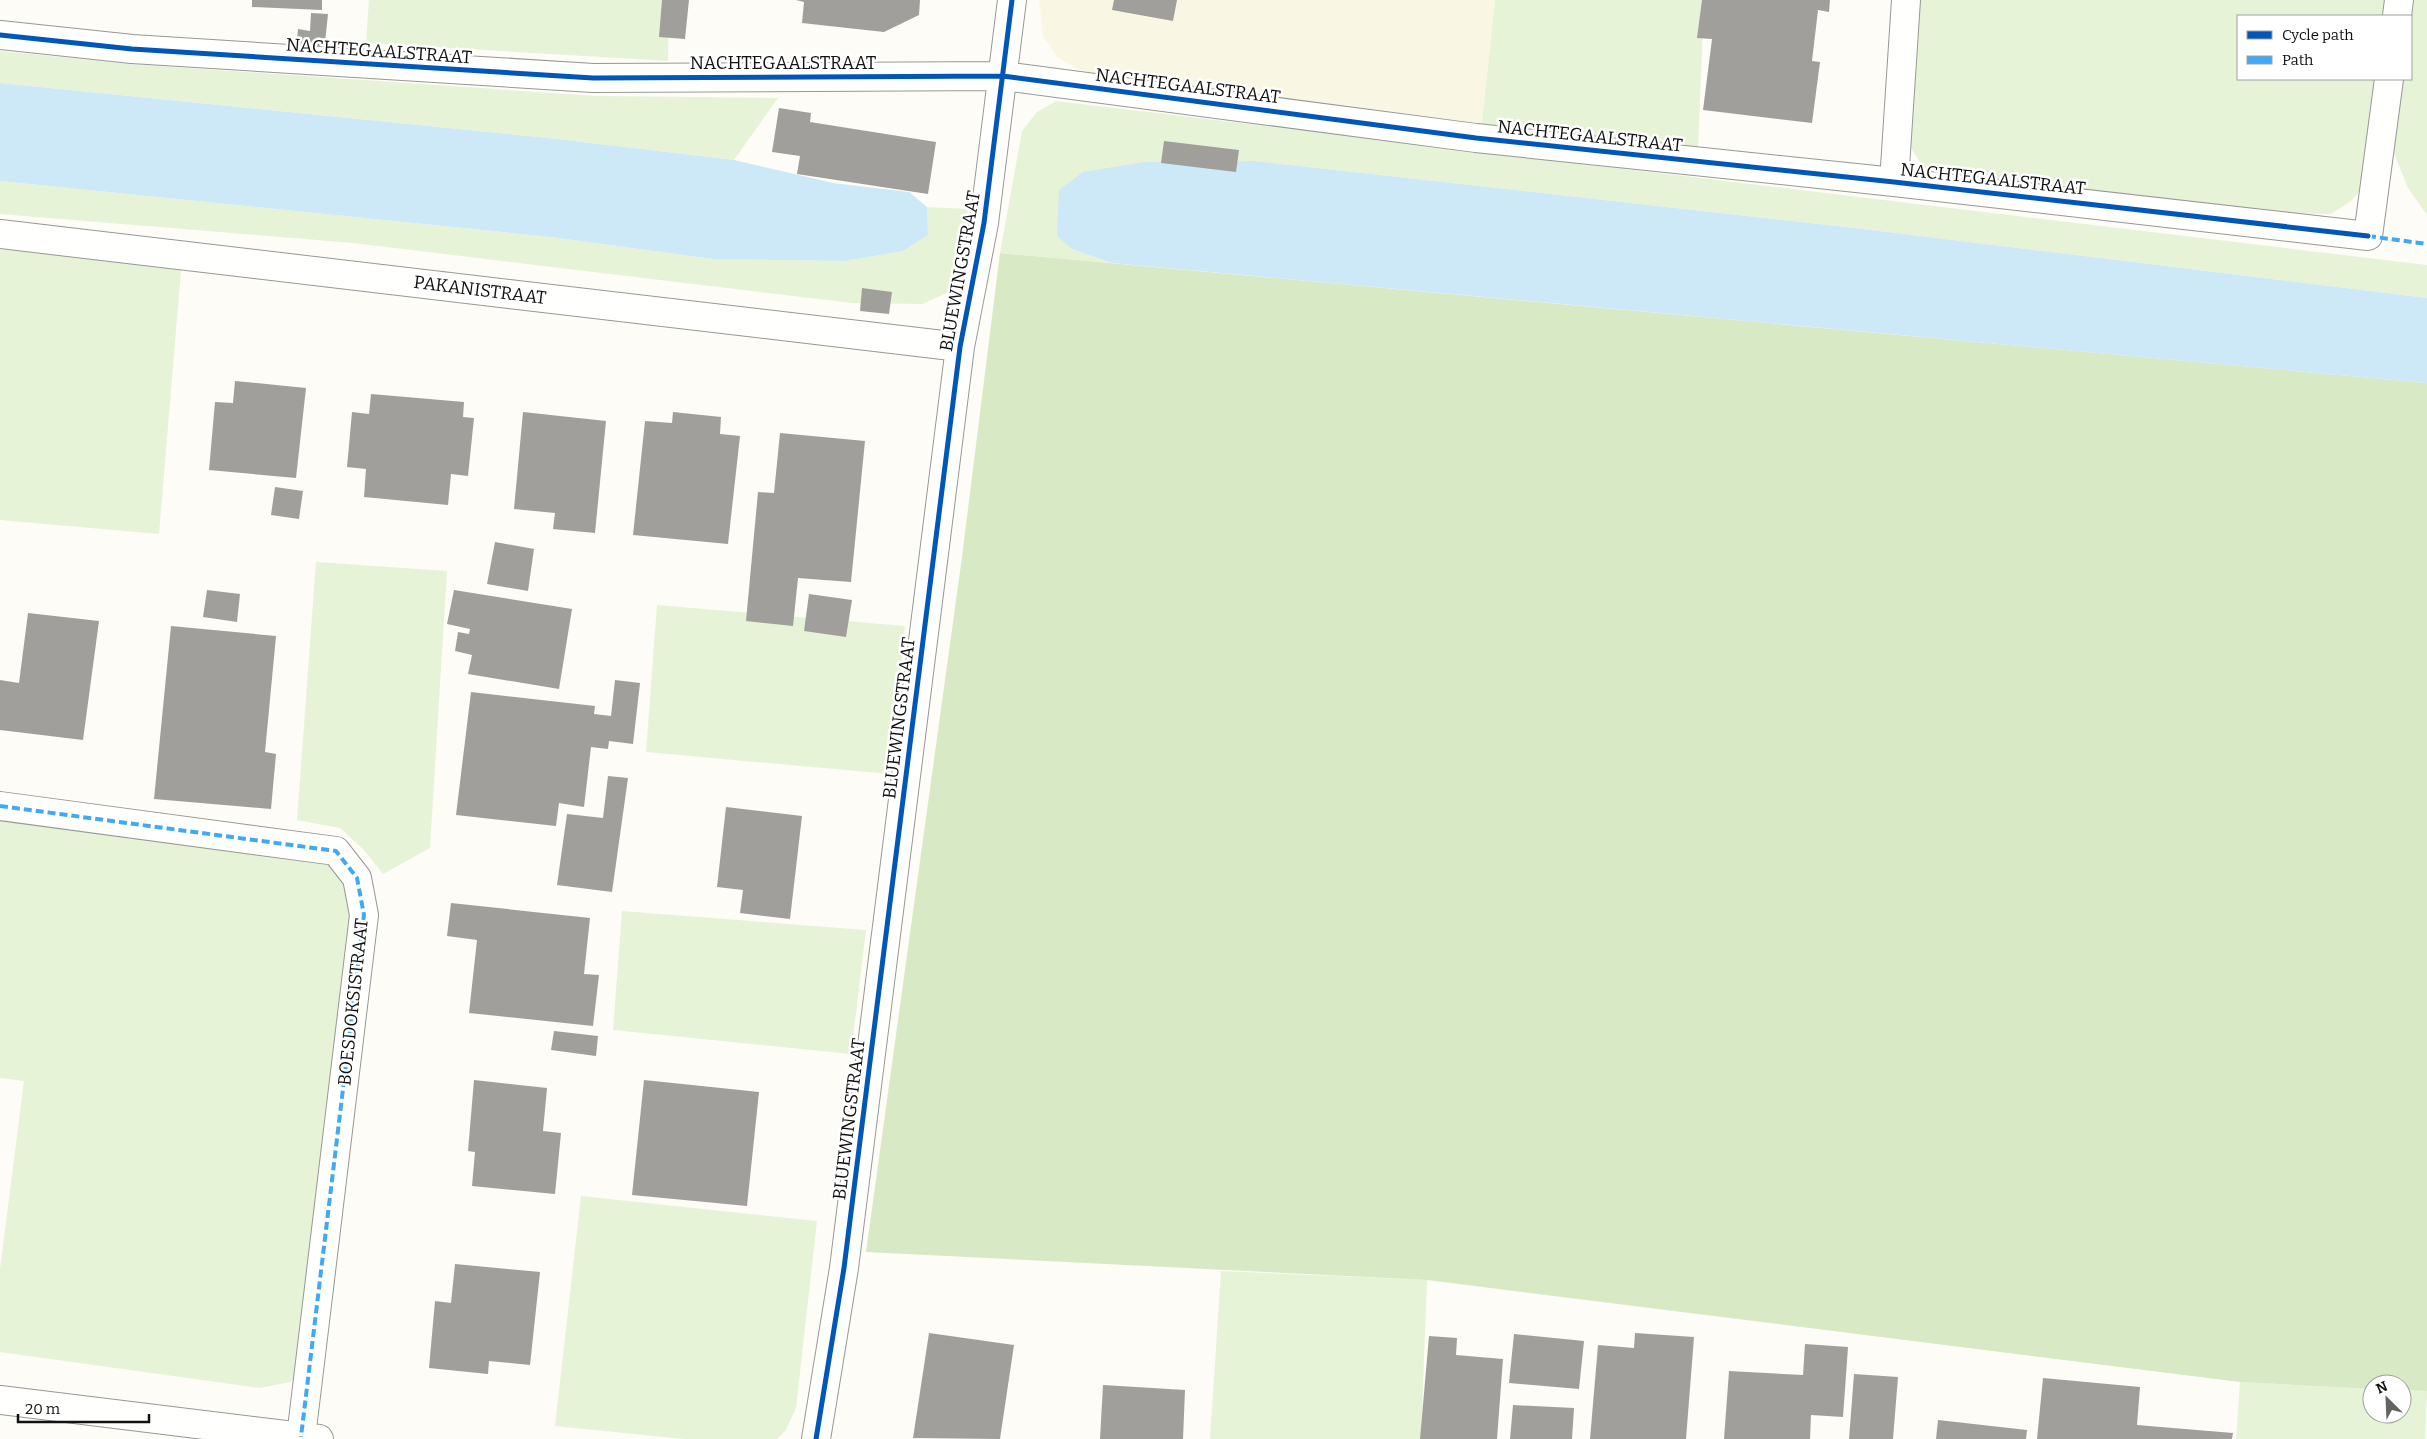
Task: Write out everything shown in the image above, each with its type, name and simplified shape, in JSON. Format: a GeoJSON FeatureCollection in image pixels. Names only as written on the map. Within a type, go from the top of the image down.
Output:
{"type":"FeatureCollection","features":[{"type":"Feature","properties":{"kind":"street","name":"BLUEWINGSTRAAT"},"geometry":{"type":"LineString","coordinates":[[816,1439],[844,1268],[960,347],[984,223],[1012,0]]}},
{"type":"Feature","properties":{"kind":"street"},"geometry":{"type":"LineString","coordinates":[[1894,182],[1906,0]]}},
{"type":"Feature","properties":{"kind":"street"},"geometry":{"type":"LineString","coordinates":[[2397,15],[2399,0]]}},
{"type":"Feature","properties":{"kind":"street","name":"NACHTEGAALSTRAAT"},"geometry":{"type":"LineString","coordinates":[[0,35],[132,49],[593,78],[1003,76],[1476,138],[1894,182],[2368,236],[2389,80]]}},
{"type":"Feature","properties":{"kind":"street","name":"PAKANISTRAAT"},"geometry":{"type":"LineString","coordinates":[[0,234],[960,347]]}},
{"type":"Feature","properties":{"kind":"street","name":"BOESDOKSISTRAAT"},"geometry":{"type":"LineString","coordinates":[[0,806],[336,851],[357,878],[364,915],[310,1438]]}},
{"type":"Feature","properties":{"kind":"street"},"geometry":{"type":"LineString","coordinates":[[0,1400],[310,1438]]}},
{"type":"Feature","properties":{"kind":"shaded area"},"geometry":{"type":"Polygon","coordinates":[[[1039,0],[1495,0],[1481,130],[1083,72],[1057,57],[1043,36],[1039,0]]]}},
{"type":"Feature","properties":{"kind":"green space"},"geometry":{"type":"Polygon","coordinates":[[[369,0],[669,0],[668,61],[366,43],[369,0]]]}},
{"type":"Feature","properties":{"kind":"green space"},"geometry":{"type":"Polygon","coordinates":[[[1495,0],[1704,0],[1698,150],[1481,130],[1495,0]]]}},
{"type":"Feature","properties":{"kind":"green space"},"geometry":{"type":"Polygon","coordinates":[[[1918,0],[2386,0],[2384,15],[2237,15],[2237,80],[2377,80],[2365,185],[2351,201],[2331,214],[2288,213],[1924,169],[1911,148],[1918,0]]]}},
{"type":"Feature","properties":{"kind":"green space"},"geometry":{"type":"Polygon","coordinates":[[[2414,0],[2427,0],[2427,215],[2408,188],[2392,148],[2402,80],[2412,80],[2412,15],[2414,0]]]}},
{"type":"Feature","properties":{"kind":"green space"},"geometry":{"type":"Polygon","coordinates":[[[0,51],[130,64],[597,96],[778,98],[734,160],[557,139],[0,83],[0,51]]]}},
{"type":"Feature","properties":{"kind":"green space"},"geometry":{"type":"Polygon","coordinates":[[[1056,101],[2427,265],[2427,298],[1855,228],[1255,161],[1145,162],[1072,249],[1112,263],[1000,253],[1022,131],[1037,112],[1056,101]]]}},
{"type":"Feature","properties":{"kind":"green space"},"geometry":{"type":"Polygon","coordinates":[[[0,181],[551,237],[713,259],[845,261],[903,251],[928,235],[927,207],[968,209],[962,252],[949,292],[922,304],[852,303],[353,243],[0,214],[0,181]]]}},
{"type":"Feature","properties":{"kind":"green space"},"geometry":{"type":"Polygon","coordinates":[[[11,246],[182,259],[159,534],[0,520],[0,250],[11,246]]]}},
{"type":"Feature","properties":{"kind":"green space"},"geometry":{"type":"Polygon","coordinates":[[[1000,253],[2427,383],[2427,1391],[2412,1390],[2412,1374],[2362,1374],[2362,1388],[2240,1382],[1427,1280],[866,1252],[962,557],[1000,253]]]}},
{"type":"Feature","properties":{"kind":"green space"},"geometry":{"type":"Polygon","coordinates":[[[316,562],[447,571],[430,848],[383,874],[363,849],[340,828],[297,820],[316,562]]]}},
{"type":"Feature","properties":{"kind":"green space"},"geometry":{"type":"Polygon","coordinates":[[[657,605],[905,626],[890,774],[646,752],[657,605]]]}},
{"type":"Feature","properties":{"kind":"green space"},"geometry":{"type":"Polygon","coordinates":[[[0,821],[325,860],[345,883],[351,918],[306,1368],[290,1382],[260,1388],[0,1352],[0,1269],[24,1081],[0,1078],[0,821]]]}},
{"type":"Feature","properties":{"kind":"green space"},"geometry":{"type":"Polygon","coordinates":[[[622,911],[866,930],[851,1054],[613,1030],[622,911]]]}},
{"type":"Feature","properties":{"kind":"green space"},"geometry":{"type":"Polygon","coordinates":[[[581,1196],[817,1221],[796,1408],[786,1430],[777,1439],[684,1439],[555,1426],[581,1196]]]}},
{"type":"Feature","properties":{"kind":"green space"},"geometry":{"type":"Polygon","coordinates":[[[1221,1271],[1427,1280],[1421,1439],[1210,1439],[1221,1271]]]}},
{"type":"Feature","properties":{"kind":"green space"},"geometry":{"type":"Polygon","coordinates":[[[2240,1382],[2362,1388],[2362,1424],[2412,1424],[2412,1390],[2427,1391],[2425,1439],[2236,1439],[2240,1382]]]}},
{"type":"Feature","properties":{"kind":"water"},"geometry":{"type":"Polygon","coordinates":[[[0,83],[557,139],[734,160],[833,183],[909,192],[927,207],[928,235],[903,251],[845,261],[713,259],[551,237],[0,181],[0,83]]]}},
{"type":"Feature","properties":{"kind":"water"},"geometry":{"type":"Polygon","coordinates":[[[1255,161],[1855,228],[2427,298],[2427,383],[1112,263],[1072,249],[1057,236],[1059,190],[1083,172],[1145,162],[1255,161]]]}},
{"type":"Feature","properties":{"kind":"building"},"geometry":{"type":"Polygon","coordinates":[[[252,0],[322,0],[322,10],[252,7],[252,0]]]}},
{"type":"Feature","properties":{"kind":"building"},"geometry":{"type":"Polygon","coordinates":[[[662,0],[689,0],[685,39],[659,37],[662,0]]]}},
{"type":"Feature","properties":{"kind":"building"},"geometry":{"type":"Polygon","coordinates":[[[796,0],[920,0],[919,15],[884,32],[802,23],[804,2],[796,0]]]}},
{"type":"Feature","properties":{"kind":"building"},"geometry":{"type":"Polygon","coordinates":[[[1114,0],[1177,0],[1173,21],[1112,10],[1114,0]]]}},
{"type":"Feature","properties":{"kind":"building"},"geometry":{"type":"Polygon","coordinates":[[[1702,0],[1830,0],[1829,12],[1818,10],[1812,61],[1820,62],[1812,123],[1703,110],[1712,39],[1697,38],[1702,0]]]}},
{"type":"Feature","properties":{"kind":"building"},"geometry":{"type":"Polygon","coordinates":[[[311,13],[328,14],[324,52],[296,49],[298,29],[310,31],[311,13]]]}},
{"type":"Feature","properties":{"kind":"building"},"geometry":{"type":"Polygon","coordinates":[[[779,108],[811,113],[810,122],[936,142],[928,194],[797,174],[800,156],[772,152],[779,108]]]}},
{"type":"Feature","properties":{"kind":"building"},"geometry":{"type":"Polygon","coordinates":[[[1164,141],[1239,150],[1236,172],[1161,163],[1164,141]]]}},
{"type":"Feature","properties":{"kind":"building"},"geometry":{"type":"Polygon","coordinates":[[[862,288],[892,292],[889,314],[860,311],[862,288]]]}},
{"type":"Feature","properties":{"kind":"building"},"geometry":{"type":"Polygon","coordinates":[[[235,381],[306,388],[296,478],[209,470],[215,402],[233,403],[235,381]]]}},
{"type":"Feature","properties":{"kind":"building"},"geometry":{"type":"Polygon","coordinates":[[[371,394],[464,402],[463,417],[474,418],[468,476],[451,474],[448,505],[364,497],[366,469],[347,467],[352,412],[369,414],[371,394]]]}},
{"type":"Feature","properties":{"kind":"building"},"geometry":{"type":"Polygon","coordinates":[[[523,412],[606,421],[595,533],[553,529],[555,513],[514,509],[523,412]]]}},
{"type":"Feature","properties":{"kind":"building"},"geometry":{"type":"Polygon","coordinates":[[[673,412],[721,417],[720,434],[740,436],[728,544],[633,535],[645,421],[672,423],[673,412]]]}},
{"type":"Feature","properties":{"kind":"building"},"geometry":{"type":"Polygon","coordinates":[[[780,433],[865,441],[851,582],[798,578],[793,626],[746,621],[758,492],[774,493],[780,433]]]}},
{"type":"Feature","properties":{"kind":"building"},"geometry":{"type":"Polygon","coordinates":[[[275,487],[303,491],[299,519],[271,515],[275,487]]]}},
{"type":"Feature","properties":{"kind":"building"},"geometry":{"type":"Polygon","coordinates":[[[495,542],[534,549],[528,591],[487,584],[495,542]]]}},
{"type":"Feature","properties":{"kind":"building"},"geometry":{"type":"Polygon","coordinates":[[[207,590],[240,594],[237,622],[203,617],[207,590]]]}},
{"type":"Feature","properties":{"kind":"building"},"geometry":{"type":"Polygon","coordinates":[[[454,590],[572,609],[559,689],[468,674],[472,655],[455,651],[458,632],[469,634],[470,629],[447,624],[454,590]]]}},
{"type":"Feature","properties":{"kind":"building"},"geometry":{"type":"Polygon","coordinates":[[[809,594],[852,600],[846,637],[804,631],[809,594]]]}},
{"type":"Feature","properties":{"kind":"building"},"geometry":{"type":"Polygon","coordinates":[[[28,613],[99,621],[83,740],[0,730],[0,680],[19,683],[28,613]]]}},
{"type":"Feature","properties":{"kind":"building"},"geometry":{"type":"Polygon","coordinates":[[[171,626],[276,636],[265,752],[276,754],[271,809],[154,799],[171,626]]]}},
{"type":"Feature","properties":{"kind":"building"},"geometry":{"type":"Polygon","coordinates":[[[615,680],[640,683],[633,744],[609,741],[608,749],[591,747],[584,807],[559,803],[556,826],[456,815],[471,692],[595,706],[594,714],[611,716],[615,680]]]}},
{"type":"Feature","properties":{"kind":"building"},"geometry":{"type":"Polygon","coordinates":[[[608,776],[628,778],[612,892],[557,885],[567,814],[603,818],[608,776]]]}},
{"type":"Feature","properties":{"kind":"building"},"geometry":{"type":"Polygon","coordinates":[[[726,807],[802,816],[790,919],[740,913],[743,890],[717,887],[726,807]]]}},
{"type":"Feature","properties":{"kind":"building"},"geometry":{"type":"Polygon","coordinates":[[[451,903],[590,918],[584,974],[599,975],[593,1026],[469,1013],[477,940],[447,936],[451,903]]]}},
{"type":"Feature","properties":{"kind":"building"},"geometry":{"type":"Polygon","coordinates":[[[554,1031],[598,1036],[596,1056],[551,1050],[554,1031]]]}},
{"type":"Feature","properties":{"kind":"building"},"geometry":{"type":"Polygon","coordinates":[[[474,1080],[547,1088],[543,1131],[561,1133],[555,1194],[472,1186],[475,1152],[468,1151],[474,1080]]]}},
{"type":"Feature","properties":{"kind":"building"},"geometry":{"type":"Polygon","coordinates":[[[644,1080],[759,1092],[747,1206],[632,1195],[644,1080]]]}},
{"type":"Feature","properties":{"kind":"building"},"geometry":{"type":"Polygon","coordinates":[[[455,1264],[540,1272],[530,1365],[489,1361],[488,1374],[429,1368],[435,1301],[451,1303],[455,1264]]]}},
{"type":"Feature","properties":{"kind":"building"},"geometry":{"type":"Polygon","coordinates":[[[929,1333],[1014,1345],[1000,1439],[913,1438],[929,1333]]]}},
{"type":"Feature","properties":{"kind":"building"},"geometry":{"type":"Polygon","coordinates":[[[1635,1333],[1694,1337],[1686,1439],[1590,1439],[1598,1345],[1634,1348],[1635,1333]]]}},
{"type":"Feature","properties":{"kind":"building"},"geometry":{"type":"Polygon","coordinates":[[[1514,1334],[1584,1341],[1579,1389],[1509,1383],[1514,1334]]]}},
{"type":"Feature","properties":{"kind":"building"},"geometry":{"type":"Polygon","coordinates":[[[1429,1336],[1457,1338],[1456,1355],[1503,1359],[1497,1439],[1420,1439],[1429,1336]]]}},
{"type":"Feature","properties":{"kind":"building"},"geometry":{"type":"Polygon","coordinates":[[[1805,1344],[1848,1347],[1843,1417],[1811,1415],[1810,1439],[1724,1439],[1729,1371],[1803,1375],[1805,1344]]]}},
{"type":"Feature","properties":{"kind":"building"},"geometry":{"type":"Polygon","coordinates":[[[1854,1374],[1898,1377],[1893,1439],[1849,1439],[1854,1374]]]}},
{"type":"Feature","properties":{"kind":"building"},"geometry":{"type":"Polygon","coordinates":[[[2043,1378],[2140,1387],[2137,1425],[2233,1433],[2232,1439],[2037,1439],[2043,1378]]]}},
{"type":"Feature","properties":{"kind":"building"},"geometry":{"type":"Polygon","coordinates":[[[1103,1385],[1185,1390],[1183,1439],[1100,1439],[1103,1385]]]}},
{"type":"Feature","properties":{"kind":"building"},"geometry":{"type":"Polygon","coordinates":[[[1513,1405],[1574,1408],[1572,1439],[1510,1439],[1513,1405]]]}},
{"type":"Feature","properties":{"kind":"building"},"geometry":{"type":"Polygon","coordinates":[[[1938,1420],[2027,1430],[2026,1439],[1936,1439],[1938,1420]]]}},
{"type":"Feature","properties":{"kind":"marked path"},"geometry":{"type":"LineString","coordinates":[[2368,236],[2427,244]]}},
{"type":"Feature","properties":{"kind":"marked path"},"geometry":{"type":"LineString","coordinates":[[0,806],[336,851],[357,878],[364,915],[301,1437]]}},
{"type":"Feature","properties":{"kind":"cycle path"},"geometry":{"type":"LineString","coordinates":[[816,1439],[844,1268],[960,347],[984,223],[1012,0]]}},
{"type":"Feature","properties":{"kind":"cycle path"},"geometry":{"type":"LineString","coordinates":[[0,35],[132,49],[593,78],[1003,76],[1476,138],[1894,182],[2368,236]]}}]}
